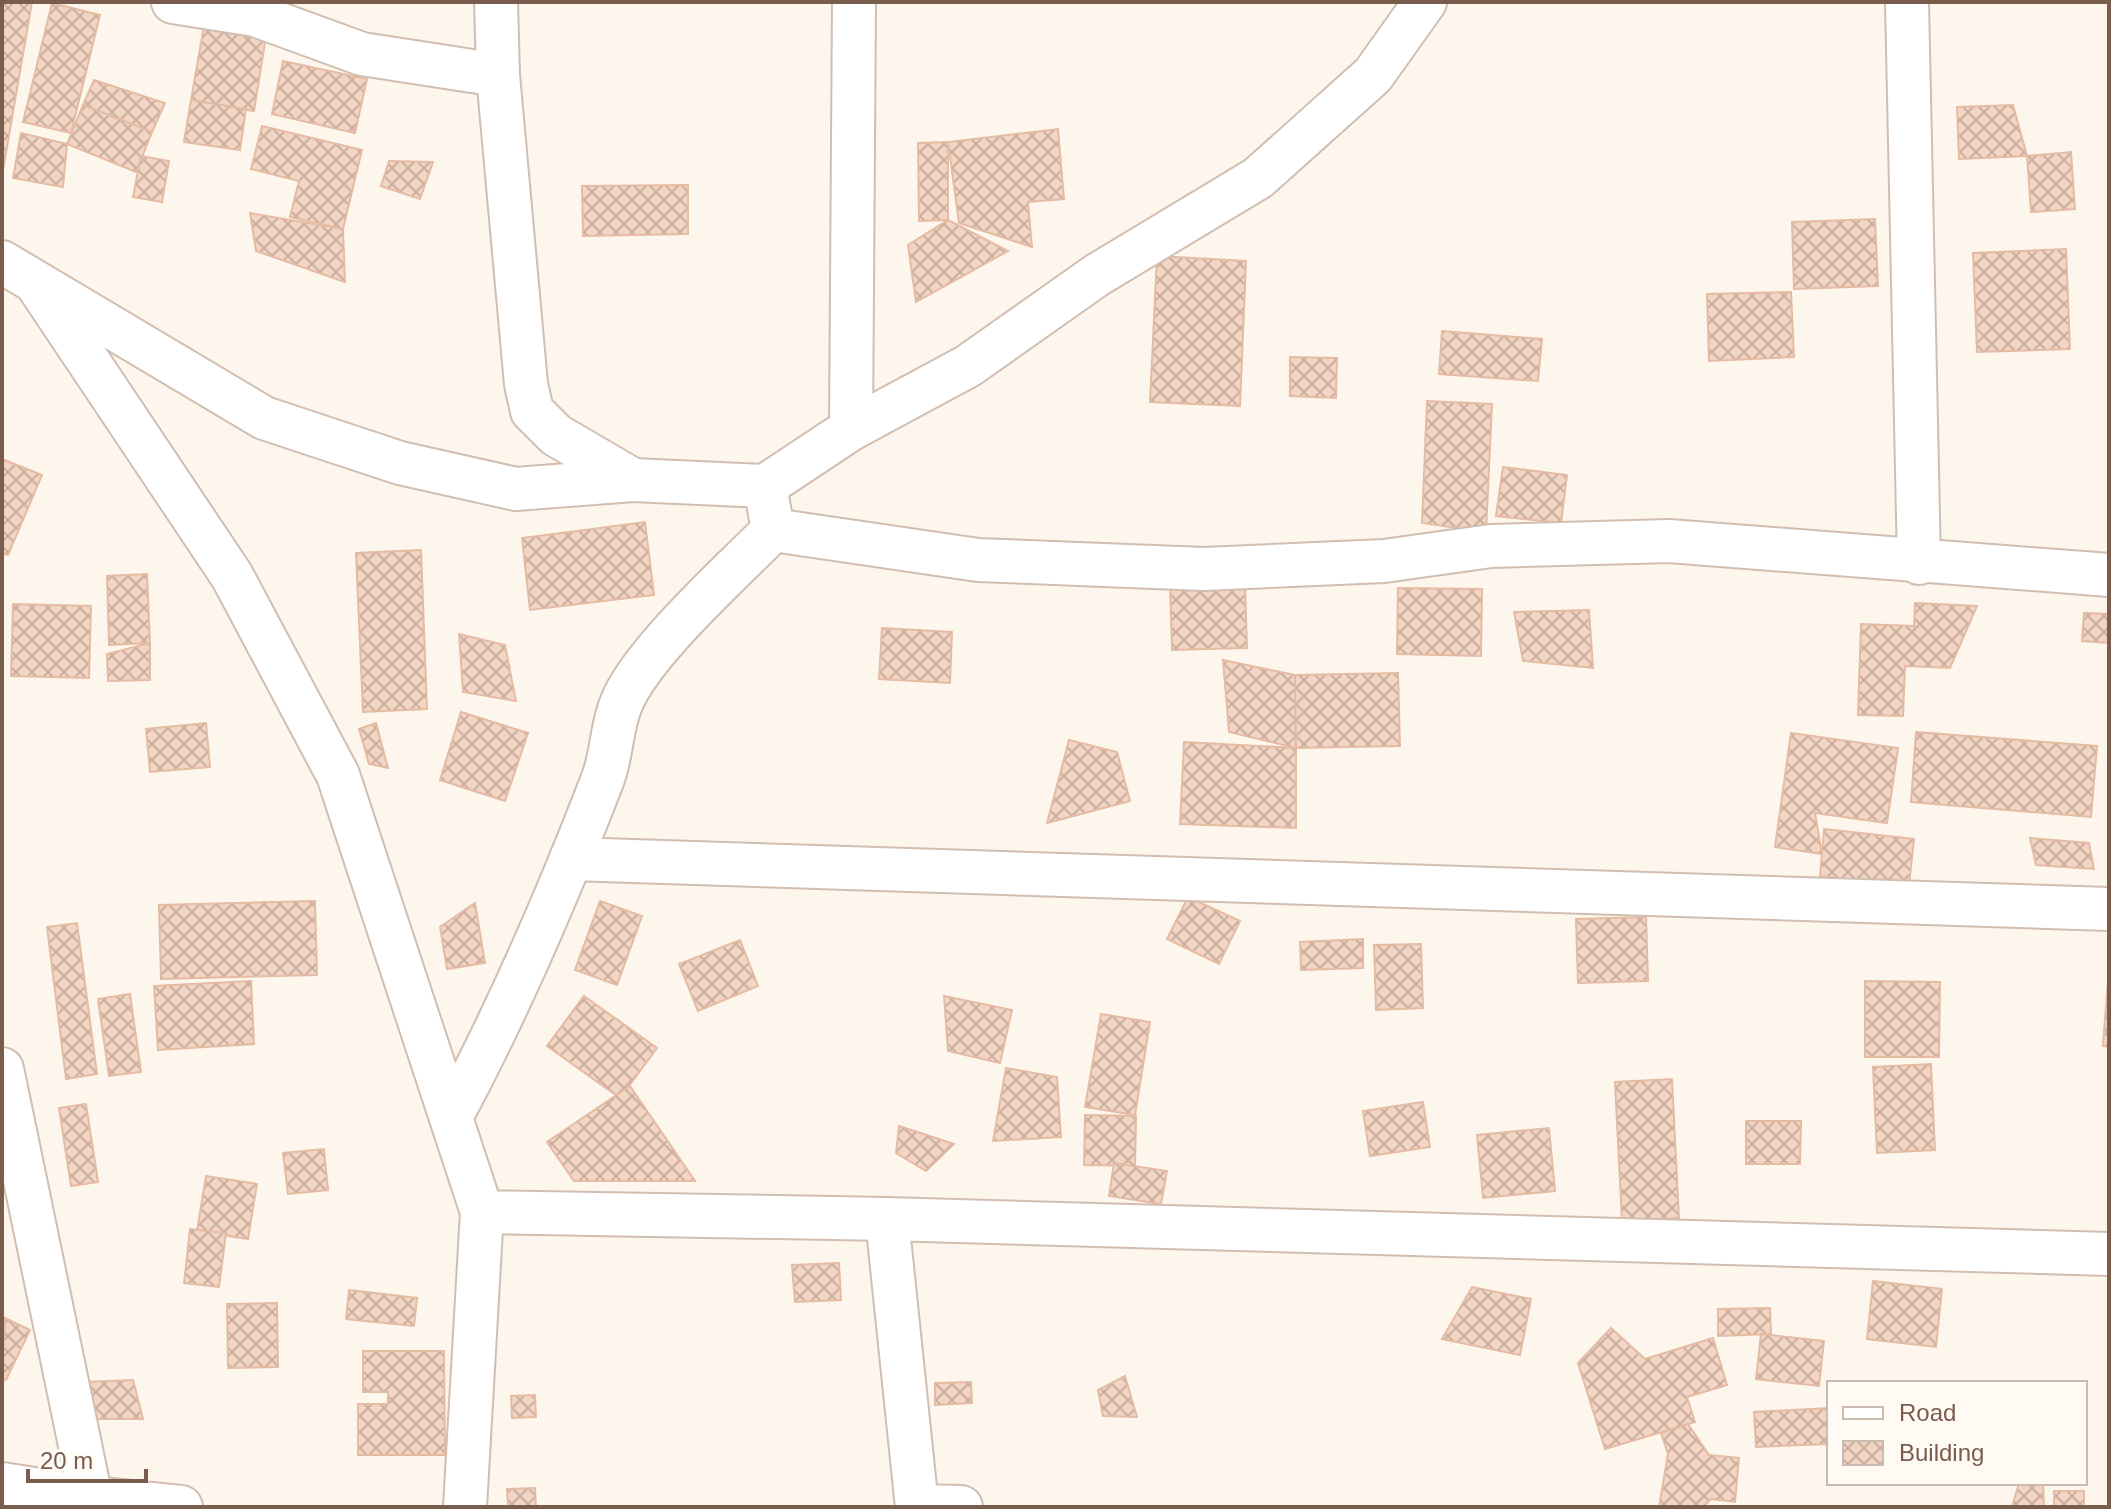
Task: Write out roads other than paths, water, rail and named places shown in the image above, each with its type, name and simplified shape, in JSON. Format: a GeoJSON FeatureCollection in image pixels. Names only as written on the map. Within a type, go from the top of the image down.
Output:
{"type":"FeatureCollection","features":[{"type":"Feature","properties":{"kind":"street"},"geometry":{"type":"LineString","coordinates":[[173,2],[255,15],[362,54],[498,75]]}},
{"type":"Feature","properties":{"kind":"street"},"geometry":{"type":"LineString","coordinates":[[496,2],[498,75],[526,384],[532,411],[556,435],[633,480]]}},
{"type":"Feature","properties":{"kind":"street"},"geometry":{"type":"LineString","coordinates":[[851,429],[854,2]]}},
{"type":"Feature","properties":{"kind":"street"},"geometry":{"type":"LineString","coordinates":[[19,273],[264,418],[370,453],[516,489],[633,480],[765,486],[851,429],[968,366],[1097,275],[1258,178],[1373,75],[1425,2]]}},
{"type":"Feature","properties":{"kind":"street"},"geometry":{"type":"LineString","coordinates":[[1907,2],[1919,563]]}},
{"type":"Feature","properties":{"kind":"street"},"geometry":{"type":"LineString","coordinates":[[19,273],[232,576],[338,775],[387,932],[452,1115],[482,1212],[465,1507]]}},
{"type":"Feature","properties":{"kind":"street"},"geometry":{"type":"LineString","coordinates":[[765,486],[773,530]]}},
{"type":"Feature","properties":{"kind":"street"},"geometry":{"type":"LineString","coordinates":[[773,530],[978,560],[1204,569],[1384,561],[1491,546],[1669,541],[1919,563],[2109,575]]}},
{"type":"Feature","properties":{"kind":"street"},"geometry":{"type":"LineString","coordinates":[[452,1115],[503,1018],[571,859],[604,776],[621,703],[655,652],[773,530]]}},
{"type":"Feature","properties":{"kind":"street"},"geometry":{"type":"LineString","coordinates":[[571,859],[2109,909]]}},
{"type":"Feature","properties":{"kind":"street"},"geometry":{"type":"LineString","coordinates":[[2,1069],[13,1166],[91,1498]]}},
{"type":"Feature","properties":{"kind":"street"},"geometry":{"type":"LineString","coordinates":[[482,1212],[887,1219],[2109,1254]]}},
{"type":"Feature","properties":{"kind":"street"},"geometry":{"type":"LineString","coordinates":[[887,1219],[917,1506],[961,1507]]}},
{"type":"Feature","properties":{"kind":"street"},"geometry":{"type":"LineString","coordinates":[[2,1484],[91,1498],[181,1507]]}}]}
